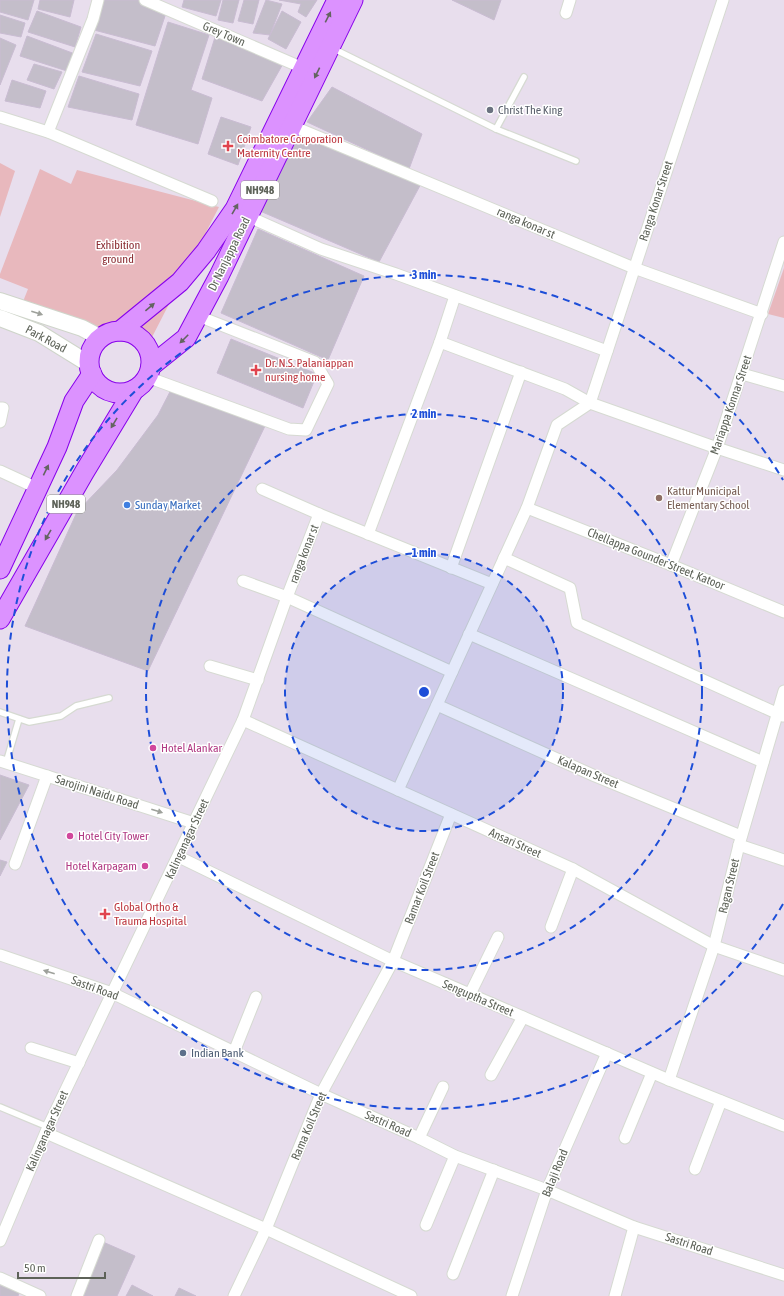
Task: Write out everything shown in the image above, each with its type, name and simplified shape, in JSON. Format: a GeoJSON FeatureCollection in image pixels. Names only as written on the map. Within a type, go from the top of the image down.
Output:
{"type":"FeatureCollection","features":[{"type":"Feature","properties":{"kind":"highway","name":"Dr Nanjappa Road"},"geometry":{"type":"LineString","coordinates":[[0,619],[85,472],[144,377],[186,338],[198,316],[219,276],[247,216],[258,179],[303,68],[337,0]]}},
{"type":"Feature","properties":{"kind":"highway","name":"Dr Nanjappa Road"},"geometry":{"type":"LineString","coordinates":[[120,331],[180,282],[206,251],[258,179],[292,126],[353,0]]}},
{"type":"Feature","properties":{"kind":"highway","name":"NH948"},"geometry":{"type":"LineString","coordinates":[[0,569],[57,447],[74,401],[90,369],[90,354],[94,345],[101,338],[110,333],[120,331]]}},
{"type":"Feature","properties":{"kind":"highway"},"geometry":{"type":"LineString","coordinates":[[90,369],[97,383],[105,389],[114,392],[124,393],[144,377],[150,356],[146,346],[139,338],[130,333],[120,331]]}},
{"type":"Feature","properties":{"kind":"main road"},"geometry":{"type":"LineString","coordinates":[[0,301],[82,328],[101,338]]}},
{"type":"Feature","properties":{"kind":"main road","name":"Park Road"},"geometry":{"type":"LineString","coordinates":[[0,318],[39,333],[90,369]]}},
{"type":"Feature","properties":{"kind":"street"},"geometry":{"type":"LineString","coordinates":[[48,132],[93,19],[98,0]]}},
{"type":"Feature","properties":{"kind":"street","name":"Grey Town"},"geometry":{"type":"LineString","coordinates":[[144,0],[303,68]]}},
{"type":"Feature","properties":{"kind":"street"},"geometry":{"type":"LineString","coordinates":[[566,13],[570,0]]}},
{"type":"Feature","properties":{"kind":"street","name":"Ranga Konar Street"},"geometry":{"type":"LineString","coordinates":[[590,402],[723,0]]}},
{"type":"Feature","properties":{"kind":"street"},"geometry":{"type":"LineString","coordinates":[[0,117],[48,132],[212,201]]}},
{"type":"Feature","properties":{"kind":"street","name":"ranga konar st"},"geometry":{"type":"LineString","coordinates":[[292,126],[634,268],[762,314]]}},
{"type":"Feature","properties":{"kind":"street"},"geometry":{"type":"LineString","coordinates":[[247,216],[322,249],[607,351]]}},
{"type":"Feature","properties":{"kind":"street","name":"Mariappa Konnar Street"},"geometry":{"type":"LineString","coordinates":[[672,565],[718,448],[784,242]]}},
{"type":"Feature","properties":{"kind":"street"},"geometry":{"type":"LineString","coordinates":[[368,534],[440,342],[455,296]]}},
{"type":"Feature","properties":{"kind":"street"},"geometry":{"type":"LineString","coordinates":[[144,377],[289,429],[306,430],[328,384],[315,362],[198,316]]}},
{"type":"Feature","properties":{"kind":"street"},"geometry":{"type":"LineString","coordinates":[[440,342],[565,389],[590,402],[784,470]]}},
{"type":"Feature","properties":{"kind":"street"},"geometry":{"type":"LineString","coordinates":[[451,568],[521,372]]}},
{"type":"Feature","properties":{"kind":"street"},"geometry":{"type":"LineString","coordinates":[[742,374],[784,386]]}},
{"type":"Feature","properties":{"kind":"street"},"geometry":{"type":"LineString","coordinates":[[398,790],[527,508],[557,425],[590,402]]}},
{"type":"Feature","properties":{"kind":"street"},"geometry":{"type":"LineString","coordinates":[[0,408],[3,408],[0,422]]}},
{"type":"Feature","properties":{"kind":"street"},"geometry":{"type":"LineString","coordinates":[[0,471],[37,488]]}},
{"type":"Feature","properties":{"kind":"street"},"geometry":{"type":"LineString","coordinates":[[262,489],[319,514]]}},
{"type":"Feature","properties":{"kind":"street","name":"Chellappa Gounder Street, Katoor"},"geometry":{"type":"LineString","coordinates":[[527,508],[672,565],[784,612]]}},
{"type":"Feature","properties":{"kind":"street","name":"ranga konar st"},"geometry":{"type":"LineString","coordinates":[[287,597],[319,514],[492,584]]}},
{"type":"Feature","properties":{"kind":"street"},"geometry":{"type":"LineString","coordinates":[[504,558],[570,588],[577,623],[781,715]]}},
{"type":"Feature","properties":{"kind":"street"},"geometry":{"type":"LineString","coordinates":[[243,581],[287,597],[452,672]]}},
{"type":"Feature","properties":{"kind":"street","name":"Kalinganagar Street"},"geometry":{"type":"LineString","coordinates":[[0,1241],[47,1130],[179,857],[243,720],[287,597]]}},
{"type":"Feature","properties":{"kind":"street"},"geometry":{"type":"LineString","coordinates":[[470,634],[763,762]]}},
{"type":"Feature","properties":{"kind":"street"},"geometry":{"type":"LineString","coordinates":[[210,666],[258,680]]}},
{"type":"Feature","properties":{"kind":"street","name":"Ragan Street"},"geometry":{"type":"LineString","coordinates":[[669,1080],[714,946],[740,841],[763,762],[781,715],[784,691]]}},
{"type":"Feature","properties":{"kind":"street","name":"Kalapan Street"},"geometry":{"type":"LineString","coordinates":[[436,705],[740,841]]}},
{"type":"Feature","properties":{"kind":"street","name":"Ansari Street"},"geometry":{"type":"LineString","coordinates":[[243,720],[573,869],[714,946],[784,970]]}},
{"type":"Feature","properties":{"kind":"street","name":"Sarojini Naidu Road"},"geometry":{"type":"LineString","coordinates":[[3,762],[194,823]]}},
{"type":"Feature","properties":{"kind":"street"},"geometry":{"type":"LineString","coordinates":[[15,864],[47,776]]}},
{"type":"Feature","properties":{"kind":"street","name":"Ramar Koil Street"},"geometry":{"type":"LineString","coordinates":[[393,962],[450,814]]}},
{"type":"Feature","properties":{"kind":"street"},"geometry":{"type":"LineString","coordinates":[[740,841],[784,860]]}},
{"type":"Feature","properties":{"kind":"street","name":"Senguptha Street"},"geometry":{"type":"LineString","coordinates":[[179,857],[393,962],[652,1073],[784,1126]]}},
{"type":"Feature","properties":{"kind":"street"},"geometry":{"type":"LineString","coordinates":[[551,927],[573,869]]}},
{"type":"Feature","properties":{"kind":"street"},"geometry":{"type":"LineString","coordinates":[[470,994],[498,937]]}},
{"type":"Feature","properties":{"kind":"street","name":"Sastri Road"},"geometry":{"type":"LineString","coordinates":[[0,955],[112,993],[321,1094],[420,1138],[455,1156],[547,1190],[634,1227],[784,1275]]}},
{"type":"Feature","properties":{"kind":"street","name":"Rama Koil Street"},"geometry":{"type":"LineString","coordinates":[[234,1296],[266,1229],[321,1094],[393,962]]}},
{"type":"Feature","properties":{"kind":"street"},"geometry":{"type":"LineString","coordinates":[[234,1052],[256,997]]}},
{"type":"Feature","properties":{"kind":"street"},"geometry":{"type":"LineString","coordinates":[[491,1075],[522,1017]]}},
{"type":"Feature","properties":{"kind":"street"},"geometry":{"type":"LineString","coordinates":[[31,1048],[79,1063]]}},
{"type":"Feature","properties":{"kind":"street","name":"Balaji Road"},"geometry":{"type":"LineString","coordinates":[[512,1296],[547,1190],[607,1053]]}},
{"type":"Feature","properties":{"kind":"street"},"geometry":{"type":"LineString","coordinates":[[625,1138],[652,1073]]}},
{"type":"Feature","properties":{"kind":"street"},"geometry":{"type":"LineString","coordinates":[[420,1138],[443,1087]]}},
{"type":"Feature","properties":{"kind":"street"},"geometry":{"type":"LineString","coordinates":[[695,1169],[721,1101]]}},
{"type":"Feature","properties":{"kind":"street"},"geometry":{"type":"LineString","coordinates":[[47,1130],[411,1296]]}},
{"type":"Feature","properties":{"kind":"street"},"geometry":{"type":"LineString","coordinates":[[426,1225],[455,1156]]}},
{"type":"Feature","properties":{"kind":"street"},"geometry":{"type":"LineString","coordinates":[[453,1274],[494,1170]]}},
{"type":"Feature","properties":{"kind":"street"},"geometry":{"type":"LineString","coordinates":[[615,1296],[634,1227]]}},
{"type":"Feature","properties":{"kind":"street"},"geometry":{"type":"LineString","coordinates":[[77,1296],[99,1240]]}},
{"type":"Feature","properties":{"kind":"street"},"geometry":{"type":"LineString","coordinates":[[0,1278],[40,1296]]}},
{"type":"Feature","properties":{"kind":"lane"},"geometry":{"type":"LineString","coordinates":[[330,47],[496,130],[576,162]]}},
{"type":"Feature","properties":{"kind":"lane"},"geometry":{"type":"LineString","coordinates":[[496,130],[524,77]]}},
{"type":"Feature","properties":{"kind":"lane"},"geometry":{"type":"LineString","coordinates":[[0,712],[29,722],[61,716],[76,706],[109,698]]}},
{"type":"Feature","properties":{"kind":"lane"},"geometry":{"type":"LineString","coordinates":[[3,762],[19,719]]}},
{"type":"Feature","properties":{"kind":"lane"},"geometry":{"type":"LineString","coordinates":[[0,1107],[47,1130]]}},
{"type":"Feature","properties":{"kind":"green space"},"geometry":{"type":"Polygon","coordinates":[[[0,163],[15,171],[0,217],[0,163]]]}},
{"type":"Feature","properties":{"kind":"green space","name":"Exhibition ground"},"geometry":{"type":"Polygon","coordinates":[[[40,169],[71,184],[77,170],[219,207],[150,341],[125,340],[22,304],[28,289],[0,278],[0,274],[40,169]]]}},
{"type":"Feature","properties":{"kind":"green space"},"geometry":{"type":"Polygon","coordinates":[[[784,268],[784,318],[768,314],[784,268]]]}},
{"type":"Feature","properties":{"kind":"building"},"geometry":{"type":"Polygon","coordinates":[[[0,0],[34,0],[28,20],[0,12],[0,0]]]}},
{"type":"Feature","properties":{"kind":"building"},"geometry":{"type":"Polygon","coordinates":[[[40,0],[74,0],[70,17],[38,9],[40,0]]]}},
{"type":"Feature","properties":{"kind":"building"},"geometry":{"type":"Polygon","coordinates":[[[104,0],[144,0],[167,10],[155,46],[94,30],[104,0]]]}},
{"type":"Feature","properties":{"kind":"building"},"geometry":{"type":"Polygon","coordinates":[[[184,0],[221,0],[216,16],[182,7],[184,0]]]}},
{"type":"Feature","properties":{"kind":"building"},"geometry":{"type":"Polygon","coordinates":[[[223,0],[239,0],[233,23],[218,20],[223,0]]]}},
{"type":"Feature","properties":{"kind":"building"},"geometry":{"type":"Polygon","coordinates":[[[244,0],[259,0],[253,24],[238,21],[244,0]]]}},
{"type":"Feature","properties":{"kind":"building"},"geometry":{"type":"Polygon","coordinates":[[[266,0],[282,4],[270,35],[253,33],[266,0]]]}},
{"type":"Feature","properties":{"kind":"building"},"geometry":{"type":"Polygon","coordinates":[[[279,0],[317,0],[306,17],[298,12],[301,4],[279,0]]]}},
{"type":"Feature","properties":{"kind":"building"},"geometry":{"type":"Polygon","coordinates":[[[452,0],[501,0],[494,20],[452,0]]]}},
{"type":"Feature","properties":{"kind":"building"},"geometry":{"type":"Polygon","coordinates":[[[37,11],[81,27],[75,47],[28,32],[37,11]]]}},
{"type":"Feature","properties":{"kind":"building"},"geometry":{"type":"Polygon","coordinates":[[[282,11],[301,22],[286,49],[268,39],[282,11]]]}},
{"type":"Feature","properties":{"kind":"building"},"geometry":{"type":"Polygon","coordinates":[[[0,15],[25,23],[21,37],[0,33],[0,15]]]}},
{"type":"Feature","properties":{"kind":"building"},"geometry":{"type":"Polygon","coordinates":[[[168,22],[209,35],[191,90],[212,98],[198,144],[136,125],[168,22]]]}},
{"type":"Feature","properties":{"kind":"building"},"geometry":{"type":"Polygon","coordinates":[[[96,34],[152,51],[140,86],[82,72],[96,34]]]}},
{"type":"Feature","properties":{"kind":"building"},"geometry":{"type":"Polygon","coordinates":[[[216,34],[284,62],[262,101],[202,79],[216,34]]]}},
{"type":"Feature","properties":{"kind":"building"},"geometry":{"type":"Polygon","coordinates":[[[27,36],[75,54],[67,71],[20,56],[27,36]]]}},
{"type":"Feature","properties":{"kind":"building"},"geometry":{"type":"Polygon","coordinates":[[[0,38],[16,45],[0,85],[0,38]]]}},
{"type":"Feature","properties":{"kind":"building"},"geometry":{"type":"Polygon","coordinates":[[[34,64],[62,72],[54,89],[27,80],[34,64]]]}},
{"type":"Feature","properties":{"kind":"building"},"geometry":{"type":"Polygon","coordinates":[[[79,76],[139,94],[132,120],[68,107],[79,76]]]}},
{"type":"Feature","properties":{"kind":"building"},"geometry":{"type":"Polygon","coordinates":[[[12,80],[46,91],[40,108],[5,101],[12,80]]]}},
{"type":"Feature","properties":{"kind":"building"},"geometry":{"type":"Polygon","coordinates":[[[332,87],[422,134],[409,169],[307,122],[332,87]]]}},
{"type":"Feature","properties":{"kind":"building"},"geometry":{"type":"Polygon","coordinates":[[[221,117],[251,127],[238,165],[208,154],[221,117]]]}},
{"type":"Feature","properties":{"kind":"building"},"geometry":{"type":"Polygon","coordinates":[[[297,128],[423,180],[379,262],[260,211],[297,128]]]}},
{"type":"Feature","properties":{"kind":"building"},"geometry":{"type":"Polygon","coordinates":[[[258,229],[364,276],[328,360],[221,313],[258,229]]]}},
{"type":"Feature","properties":{"kind":"building"},"geometry":{"type":"Polygon","coordinates":[[[231,339],[317,374],[303,408],[217,373],[231,339]]]}},
{"type":"Feature","properties":{"kind":"building"},"geometry":{"type":"Polygon","coordinates":[[[174,384],[265,426],[148,671],[25,626],[77,512],[117,470],[158,415],[174,384]]]}},
{"type":"Feature","properties":{"kind":"building"},"geometry":{"type":"Polygon","coordinates":[[[0,775],[29,785],[0,840],[0,775]]]}},
{"type":"Feature","properties":{"kind":"building"},"geometry":{"type":"Polygon","coordinates":[[[0,860],[7,862],[0,876],[0,860]]]}},
{"type":"Feature","properties":{"kind":"building"},"geometry":{"type":"Polygon","coordinates":[[[103,1242],[135,1256],[117,1296],[83,1296],[81,1295],[103,1242]]]}},
{"type":"Feature","properties":{"kind":"building"},"geometry":{"type":"Polygon","coordinates":[[[0,1284],[20,1291],[18,1296],[0,1296],[0,1284]]]}},
{"type":"Feature","properties":{"kind":"building"},"geometry":{"type":"Polygon","coordinates":[[[132,1285],[153,1296],[126,1296],[132,1285]]]}},
{"type":"Feature","properties":{"kind":"building"},"geometry":{"type":"Polygon","coordinates":[[[179,1288],[196,1296],[175,1296],[179,1288]]]}},
{"type":"Feature","properties":{"kind":"place","name":"Christ The King"},"geometry":{"type":"Point","coordinates":[490,110]}},
{"type":"Feature","properties":{"kind":"place","name":"Coimbatore Corporation Maternity Centre"},"geometry":{"type":"Point","coordinates":[228,146]}},
{"type":"Feature","properties":{"kind":"place","name":"Dr. N.S. Palaniappan nursing home"},"geometry":{"type":"Point","coordinates":[256,370]}},
{"type":"Feature","properties":{"kind":"place","name":"Kattur Municipal Elementary School"},"geometry":{"type":"Point","coordinates":[659,498]}},
{"type":"Feature","properties":{"kind":"place","name":"Sunday Market"},"geometry":{"type":"Point","coordinates":[127,505]}},
{"type":"Feature","properties":{"kind":"place","name":"Hotel Alankar"},"geometry":{"type":"Point","coordinates":[153,748]}},
{"type":"Feature","properties":{"kind":"place","name":"Hotel City Tower"},"geometry":{"type":"Point","coordinates":[70,836]}},
{"type":"Feature","properties":{"kind":"place","name":"Hotel Karpagam"},"geometry":{"type":"Point","coordinates":[145,866]}},
{"type":"Feature","properties":{"kind":"place","name":"Global Ortho & Trauma Hospital"},"geometry":{"type":"Point","coordinates":[105,914]}},
{"type":"Feature","properties":{"kind":"place","name":"Indian Bank"},"geometry":{"type":"Point","coordinates":[183,1053]}}]}
